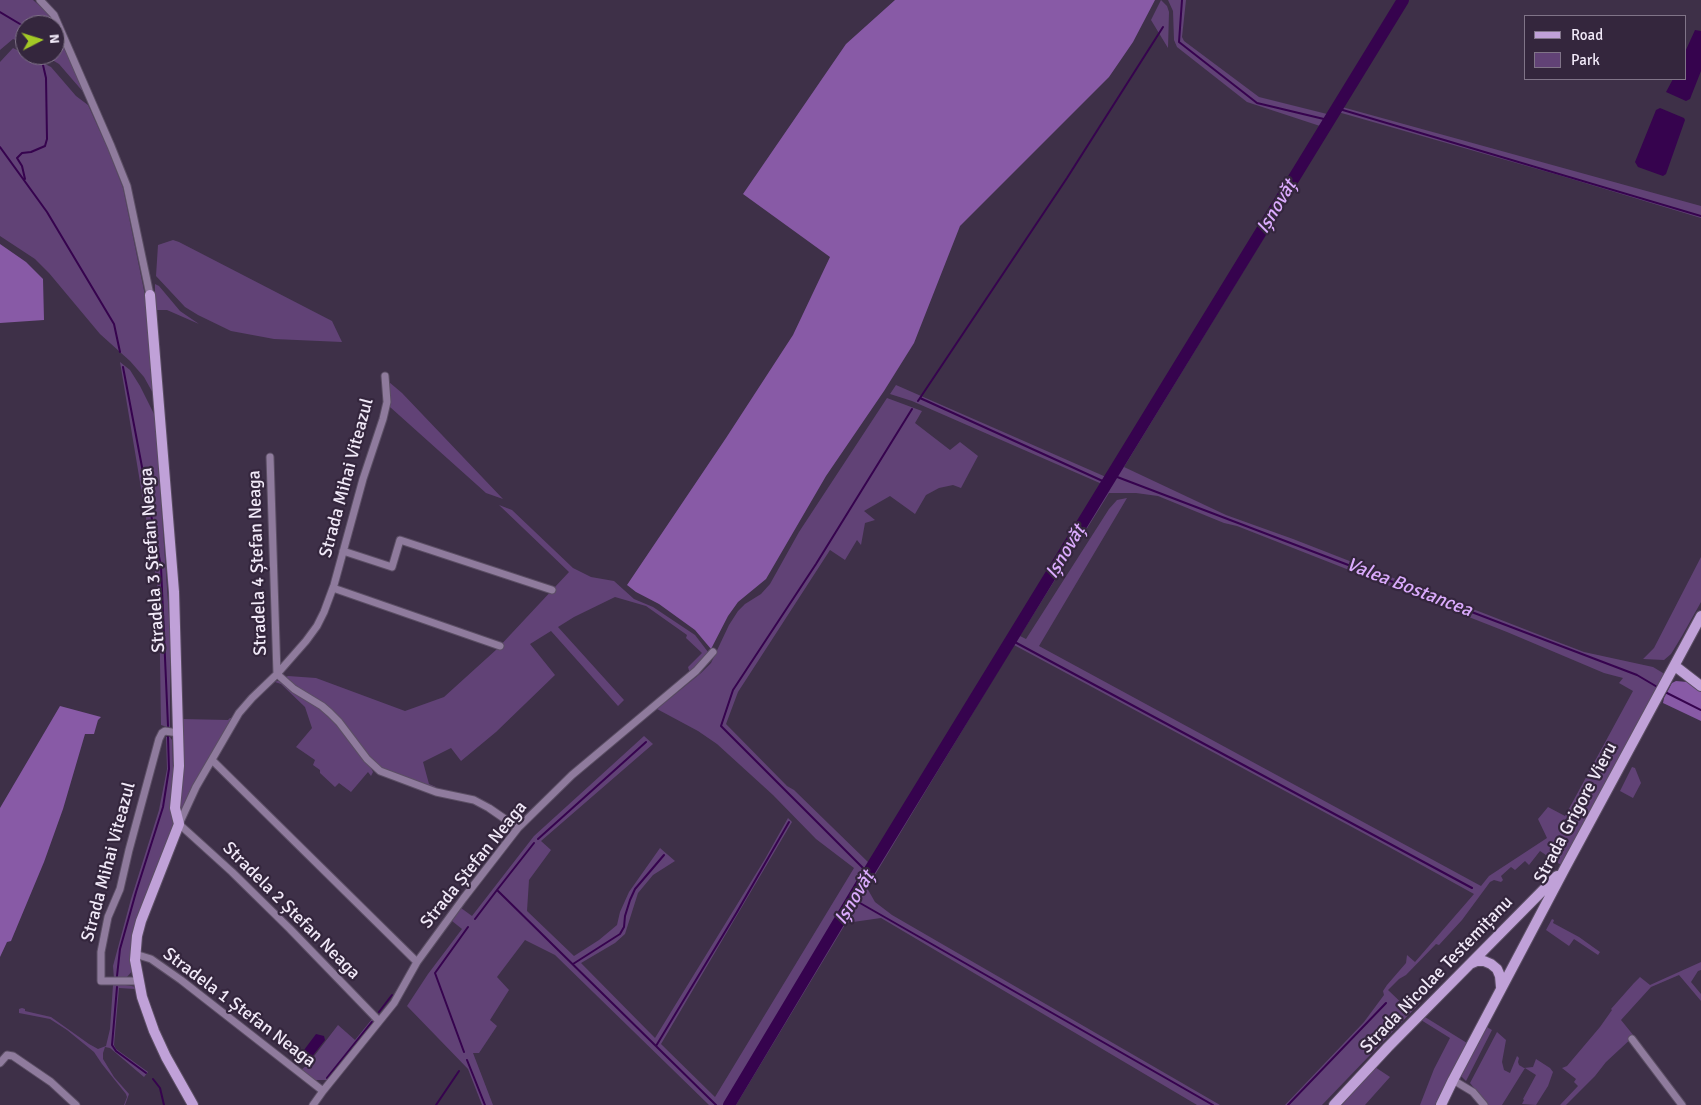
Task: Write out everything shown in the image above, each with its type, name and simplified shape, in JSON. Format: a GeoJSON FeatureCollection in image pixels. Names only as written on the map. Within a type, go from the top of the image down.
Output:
{"type":"FeatureCollection","features":[{"type":"Feature","properties":{"kind":"street"},"geometry":{"type":"LineString","coordinates":[[40,0],[54,15],[112,146],[127,186],[150,294]]}},
{"type":"Feature","properties":{"kind":"street","name":"Stradela 3 Ștefan Neaga"},"geometry":{"type":"LineString","coordinates":[[150,294],[174,592],[179,766],[176,808],[179,824]]}},
{"type":"Feature","properties":{"kind":"street","name":"Strada Mihai Viteazul"},"geometry":{"type":"LineString","coordinates":[[193,1105],[166,1057],[147,1011],[138,981],[135,954],[137,936],[141,921],[179,824],[196,787],[239,712],[277,674],[317,626],[324,612],[333,588],[363,479],[387,402],[385,376]]}},
{"type":"Feature","properties":{"kind":"street","name":"Stradela 4 Ștefan Neaga"},"geometry":{"type":"LineString","coordinates":[[270,457],[277,674],[330,713],[339,722],[366,760],[380,771],[436,792],[474,800],[518,828]]}},
{"type":"Feature","properties":{"kind":"street"},"geometry":{"type":"LineString","coordinates":[[343,552],[392,567],[400,540],[552,590]]}},
{"type":"Feature","properties":{"kind":"street"},"geometry":{"type":"LineString","coordinates":[[333,588],[500,646]]}},
{"type":"Feature","properties":{"kind":"street","name":"Strada Grigore Vieru"},"geometry":{"type":"LineString","coordinates":[[1441,1105],[1501,988],[1701,616]]}},
{"type":"Feature","properties":{"kind":"street","name":"Strada Ștefan Neaga"},"geometry":{"type":"LineString","coordinates":[[313,1105],[322,1091],[394,1003],[418,962],[463,899],[518,828],[572,775],[696,671],[713,652]]}},
{"type":"Feature","properties":{"kind":"street"},"geometry":{"type":"LineString","coordinates":[[1675,666],[1701,686]]}},
{"type":"Feature","properties":{"kind":"street","name":"Strada Mihai Viteazul"},"geometry":{"type":"LineString","coordinates":[[138,981],[101,981],[101,952],[108,917],[120,889],[156,745],[165,731],[178,733]]}},
{"type":"Feature","properties":{"kind":"street"},"geometry":{"type":"LineString","coordinates":[[212,760],[418,962]]}},
{"type":"Feature","properties":{"kind":"street","name":"Stradela 2 Ștefan Neaga"},"geometry":{"type":"LineString","coordinates":[[179,824],[277,916],[380,1021]]}},
{"type":"Feature","properties":{"kind":"street","name":"Strada Nicolae Testemițanu"},"geometry":{"type":"LineString","coordinates":[[1334,1105],[1469,964],[1565,868]]}},
{"type":"Feature","properties":{"kind":"street","name":"Stradela 1 Ștefan Neaga"},"geometry":{"type":"LineString","coordinates":[[135,954],[151,959],[181,980],[322,1091]]}},
{"type":"Feature","properties":{"kind":"street"},"geometry":{"type":"LineString","coordinates":[[1469,964],[1476,961],[1484,961],[1491,964],[1497,969],[1500,976],[1501,988]]}},
{"type":"Feature","properties":{"kind":"street"},"geometry":{"type":"LineString","coordinates":[[1632,1039],[1682,1105]]}},
{"type":"Feature","properties":{"kind":"street"},"geometry":{"type":"LineString","coordinates":[[0,1063],[7,1055],[14,1056],[50,1082],[76,1105]]}},
{"type":"Feature","properties":{"kind":"street"},"geometry":{"type":"LineString","coordinates":[[1453,1080],[1473,1092],[1484,1105]]}},
{"type":"Feature","properties":{"kind":"green space"},"geometry":{"type":"Polygon","coordinates":[[[0,0],[33,0],[48,13],[49,15],[15,15],[15,40],[13,39],[0,50],[0,0]]]}},
{"type":"Feature","properties":{"kind":"green space"},"geometry":{"type":"Polygon","coordinates":[[[1161,0],[1167,6],[1169,12],[1168,48],[1151,20],[1161,0]]]}},
{"type":"Feature","properties":{"kind":"green space"},"geometry":{"type":"Polygon","coordinates":[[[1168,0],[1186,0],[1182,37],[1184,41],[1259,97],[1327,114],[1397,0],[1409,0],[1342,107],[1701,206],[1701,218],[1338,112],[1282,208],[1124,467],[1226,515],[1293,539],[1584,652],[1653,667],[1663,673],[1663,679],[1561,865],[1540,851],[1529,865],[1525,861],[1515,870],[1511,867],[1501,876],[1503,880],[1501,882],[1494,880],[1490,882],[1462,920],[1439,945],[1436,944],[1406,975],[1388,990],[1410,1011],[1421,1002],[1322,1105],[1285,1105],[1364,1022],[1384,995],[1383,991],[1387,985],[1406,963],[1407,955],[1415,962],[1474,894],[1014,645],[867,888],[875,902],[892,915],[1220,1105],[1197,1105],[881,918],[846,923],[736,1105],[709,1105],[555,955],[525,940],[497,977],[509,990],[490,1020],[497,1026],[479,1053],[473,1053],[493,1105],[482,1105],[468,1069],[407,1006],[428,974],[462,929],[452,921],[461,908],[472,916],[534,836],[644,736],[653,744],[541,841],[551,850],[529,880],[527,911],[574,956],[599,940],[617,925],[620,912],[629,892],[660,848],[675,861],[653,875],[638,893],[625,934],[615,943],[581,963],[655,1038],[765,859],[788,818],[792,822],[661,1044],[715,1097],[854,868],[816,839],[773,795],[717,744],[698,731],[657,709],[711,663],[729,625],[738,611],[761,594],[770,584],[799,532],[887,398],[922,411],[915,423],[950,450],[960,442],[978,456],[961,488],[953,485],[939,488],[926,495],[915,514],[890,496],[864,511],[875,520],[865,523],[861,545],[857,540],[845,560],[830,550],[738,692],[726,724],[787,786],[794,790],[869,863],[1102,484],[912,401],[890,394],[896,385],[1106,477],[1320,126],[1247,102],[1177,47],[1174,40],[1173,11],[1168,0]],[[1109,493],[1020,636],[1026,639],[1109,509],[1117,500],[1127,498],[1039,646],[1481,886],[1489,876],[1547,838],[1538,819],[1548,807],[1565,816],[1633,691],[1619,683],[1623,678],[1604,673],[1507,632],[1237,526],[1224,523],[1158,496],[1136,493],[1109,493]]]}},
{"type":"Feature","properties":{"kind":"green space"},"geometry":{"type":"Polygon","coordinates":[[[13,48],[15,49],[15,65],[47,65],[51,67],[76,96],[88,105],[123,188],[148,310],[154,395],[144,377],[130,361],[100,334],[49,273],[35,259],[0,236],[0,62],[13,48]]]}},
{"type":"Feature","properties":{"kind":"green space"},"geometry":{"type":"Polygon","coordinates":[[[65,50],[85,94],[60,65],[65,65],[65,50]]]}},
{"type":"Feature","properties":{"kind":"green space"},"geometry":{"type":"Polygon","coordinates":[[[173,240],[332,321],[342,342],[274,339],[231,331],[198,315],[185,307],[156,276],[158,245],[173,240]]]}},
{"type":"Feature","properties":{"kind":"green space"},"geometry":{"type":"Polygon","coordinates":[[[155,284],[159,286],[180,311],[199,324],[167,310],[155,310],[155,284]]]}},
{"type":"Feature","properties":{"kind":"green space"},"geometry":{"type":"Polygon","coordinates":[[[120,362],[130,370],[155,416],[170,631],[170,728],[161,725],[159,596],[120,362]]]}},
{"type":"Feature","properties":{"kind":"green space"},"geometry":{"type":"Polygon","coordinates":[[[389,382],[402,393],[503,499],[486,493],[390,407],[389,382]]]}},
{"type":"Feature","properties":{"kind":"green space"},"geometry":{"type":"Polygon","coordinates":[[[499,505],[512,510],[573,568],[591,577],[614,581],[634,599],[653,607],[695,635],[708,652],[690,674],[688,667],[702,653],[686,638],[687,635],[646,606],[615,597],[574,617],[558,627],[624,700],[618,706],[551,631],[530,644],[555,675],[496,732],[461,761],[451,748],[423,762],[429,784],[436,787],[431,788],[388,772],[371,761],[345,727],[295,687],[286,677],[316,678],[405,711],[444,697],[497,649],[569,572],[499,505]]]}},
{"type":"Feature","properties":{"kind":"green space"},"geometry":{"type":"Polygon","coordinates":[[[1701,557],[1701,602],[1682,636],[1671,654],[1664,660],[1643,659],[1654,648],[1701,557]]]}},
{"type":"Feature","properties":{"kind":"green space"},"geometry":{"type":"Polygon","coordinates":[[[282,681],[330,716],[371,768],[373,772],[371,776],[368,772],[351,792],[339,783],[335,787],[320,773],[320,770],[313,765],[315,760],[296,747],[312,728],[305,707],[281,684],[275,682],[282,681]]]}},
{"type":"Feature","properties":{"kind":"green space"},"geometry":{"type":"Polygon","coordinates":[[[233,718],[181,812],[179,811],[182,719],[228,720],[233,718]]]}},
{"type":"Feature","properties":{"kind":"green space"},"geometry":{"type":"Polygon","coordinates":[[[166,737],[170,737],[172,740],[175,826],[146,898],[133,970],[127,977],[114,979],[113,966],[131,899],[159,810],[167,769],[166,737]]]}},
{"type":"Feature","properties":{"kind":"green space"},"geometry":{"type":"Polygon","coordinates":[[[1632,767],[1635,768],[1641,783],[1633,798],[1620,791],[1632,767]]]}},
{"type":"Feature","properties":{"kind":"green space"},"geometry":{"type":"Polygon","coordinates":[[[1552,919],[1554,920],[1553,923],[1579,937],[1600,952],[1598,955],[1574,939],[1569,946],[1546,930],[1552,919]]]}},
{"type":"Feature","properties":{"kind":"green space"},"geometry":{"type":"Polygon","coordinates":[[[1701,962],[1701,970],[1698,971],[1691,982],[1701,994],[1701,1001],[1679,975],[1651,987],[1621,1020],[1634,1036],[1606,1062],[1566,1105],[1560,1105],[1578,1086],[1574,1082],[1576,1079],[1562,1068],[1567,1066],[1600,1027],[1611,1009],[1634,983],[1640,977],[1650,985],[1701,962]]]}},
{"type":"Feature","properties":{"kind":"green space"},"geometry":{"type":"Polygon","coordinates":[[[120,984],[137,987],[147,1026],[135,989],[119,988],[114,1045],[116,1049],[148,1072],[144,1077],[110,1048],[105,1047],[103,1059],[114,1077],[129,1094],[125,1105],[126,1094],[94,1052],[50,1019],[19,1013],[19,1009],[22,1008],[25,1011],[51,1017],[98,1049],[106,1046],[110,1029],[113,985],[120,984]]]}},
{"type":"Feature","properties":{"kind":"green space"},"geometry":{"type":"Polygon","coordinates":[[[371,1016],[375,1022],[327,1080],[314,1080],[301,1070],[308,1064],[338,1025],[355,1040],[372,1019],[371,1016]]]}},
{"type":"Feature","properties":{"kind":"green space"},"geometry":{"type":"Polygon","coordinates":[[[1425,1017],[1467,1043],[1435,1105],[1420,1105],[1434,1069],[1450,1038],[1421,1020],[1425,1017]]]}},
{"type":"Feature","properties":{"kind":"green space"},"geometry":{"type":"Polygon","coordinates":[[[1487,1027],[1492,1030],[1466,1081],[1461,1076],[1487,1027]]]}},
{"type":"Feature","properties":{"kind":"green space"},"geometry":{"type":"Polygon","coordinates":[[[1497,1032],[1506,1040],[1502,1062],[1504,1070],[1510,1073],[1517,1056],[1519,1058],[1519,1065],[1524,1068],[1533,1067],[1536,1059],[1553,1072],[1548,1086],[1536,1105],[1522,1104],[1536,1075],[1525,1068],[1502,1105],[1488,1105],[1470,1083],[1497,1032]]]}},
{"type":"Feature","properties":{"kind":"green space"},"geometry":{"type":"Polygon","coordinates":[[[1375,1067],[1390,1077],[1365,1105],[1342,1105],[1375,1067]]]}},
{"type":"Feature","properties":{"kind":"shaded area"},"geometry":{"type":"Polygon","coordinates":[[[895,0],[1155,0],[1133,42],[1109,77],[960,226],[914,343],[826,476],[766,579],[738,602],[728,616],[711,649],[695,630],[659,604],[627,585],[793,335],[830,257],[743,194],[846,44],[895,0]]]}},
{"type":"Feature","properties":{"kind":"shaded area"},"geometry":{"type":"Polygon","coordinates":[[[1695,30],[1701,31],[1701,71],[1690,99],[1686,101],[1666,92],[1672,80],[1686,80],[1686,50],[1695,30]]]}},
{"type":"Feature","properties":{"kind":"shaded area"},"geometry":{"type":"Polygon","coordinates":[[[1660,108],[1685,120],[1666,174],[1663,176],[1638,167],[1635,162],[1656,110],[1660,108]]]}},
{"type":"Feature","properties":{"kind":"shaded area"},"geometry":{"type":"Polygon","coordinates":[[[0,244],[26,262],[43,279],[44,320],[0,323],[0,244]]]}},
{"type":"Feature","properties":{"kind":"shaded area"},"geometry":{"type":"Polygon","coordinates":[[[1676,681],[1687,682],[1701,692],[1701,721],[1663,703],[1672,683],[1676,681]]]}},
{"type":"Feature","properties":{"kind":"shaded area"},"geometry":{"type":"Polygon","coordinates":[[[60,706],[101,717],[98,720],[94,734],[85,734],[63,809],[44,862],[11,941],[7,942],[0,957],[0,808],[60,706]]]}},
{"type":"Feature","properties":{"kind":"shaded area"},"geometry":{"type":"Polygon","coordinates":[[[316,1034],[324,1036],[325,1040],[309,1058],[304,1055],[304,1050],[316,1034]]]}},
{"type":"Feature","properties":{"kind":"waterway"},"geometry":{"type":"LineString","coordinates":[[1182,0],[1179,42],[1257,103],[1328,120]]}},
{"type":"Feature","properties":{"kind":"waterway","name":"Ișnovăț"},"geometry":{"type":"LineString","coordinates":[[729,1105],[868,873],[1403,0]]}},
{"type":"Feature","properties":{"kind":"waterway"},"geometry":{"type":"LineString","coordinates":[[0,12],[15,21]]}},
{"type":"Feature","properties":{"kind":"waterway"},"geometry":{"type":"LineString","coordinates":[[918,401],[1067,178],[1163,27]]}},
{"type":"Feature","properties":{"kind":"waterway"},"geometry":{"type":"LineString","coordinates":[[25,179],[22,166],[17,158],[22,153],[31,152],[45,146],[47,139],[46,78],[43,65]]}},
{"type":"Feature","properties":{"kind":"waterway"},"geometry":{"type":"LineString","coordinates":[[1336,108],[1701,216]]}},
{"type":"Feature","properties":{"kind":"waterway"},"geometry":{"type":"LineString","coordinates":[[0,147],[47,212],[114,324],[120,352]]}},
{"type":"Feature","properties":{"kind":"waterway"},"geometry":{"type":"LineString","coordinates":[[123,367],[161,567],[168,726]]}},
{"type":"Feature","properties":{"kind":"waterway"},"geometry":{"type":"LineString","coordinates":[[920,398],[1107,483]]}},
{"type":"Feature","properties":{"kind":"waterway"},"geometry":{"type":"LineString","coordinates":[[868,873],[721,726],[733,690],[816,564],[912,409]]}},
{"type":"Feature","properties":{"kind":"waterway","name":"Valea Bostancea"},"geometry":{"type":"LineString","coordinates":[[1112,475],[1637,675],[1659,688]]}},
{"type":"Feature","properties":{"kind":"waterway"},"geometry":{"type":"LineString","coordinates":[[1011,640],[1472,888]]}},
{"type":"Feature","properties":{"kind":"waterway","name":"Valea Bostancea"},"geometry":{"type":"LineString","coordinates":[[1665,692],[1701,710]]}},
{"type":"Feature","properties":{"kind":"waterway"},"geometry":{"type":"LineString","coordinates":[[117,976],[120,949],[163,807],[169,769],[168,737]]}},
{"type":"Feature","properties":{"kind":"waterway"},"geometry":{"type":"LineString","coordinates":[[538,839],[646,742]]}},
{"type":"Feature","properties":{"kind":"waterway"},"geometry":{"type":"LineString","coordinates":[[656,1046],[789,822]]}},
{"type":"Feature","properties":{"kind":"waterway"},"geometry":{"type":"LineString","coordinates":[[534,843],[497,890],[716,1105]]}},
{"type":"Feature","properties":{"kind":"waterway"},"geometry":{"type":"LineString","coordinates":[[573,964],[620,934],[624,927],[625,916],[635,889],[664,855]]}},
{"type":"Feature","properties":{"kind":"waterway"},"geometry":{"type":"LineString","coordinates":[[475,919],[497,890]]}},
{"type":"Feature","properties":{"kind":"waterway"},"geometry":{"type":"LineString","coordinates":[[853,899],[1213,1105]]}},
{"type":"Feature","properties":{"kind":"waterway"},"geometry":{"type":"LineString","coordinates":[[464,1052],[435,973],[468,927]]}},
{"type":"Feature","properties":{"kind":"waterway"},"geometry":{"type":"LineString","coordinates":[[117,987],[112,1045],[116,1051],[146,1073]]}},
{"type":"Feature","properties":{"kind":"waterway"},"geometry":{"type":"LineString","coordinates":[[379,1012],[392,995]]}},
{"type":"Feature","properties":{"kind":"waterway"},"geometry":{"type":"LineString","coordinates":[[1288,1105],[1386,1003]]}},
{"type":"Feature","properties":{"kind":"waterway"},"geometry":{"type":"LineString","coordinates":[[327,1078],[372,1022]]}},
{"type":"Feature","properties":{"kind":"waterway"},"geometry":{"type":"LineString","coordinates":[[467,1060],[485,1105]]}},
{"type":"Feature","properties":{"kind":"waterway"},"geometry":{"type":"LineString","coordinates":[[436,1105],[459,1071]]}},
{"type":"Feature","properties":{"kind":"waterway"},"geometry":{"type":"LineString","coordinates":[[153,1079],[160,1088],[164,1105]]}}]}
